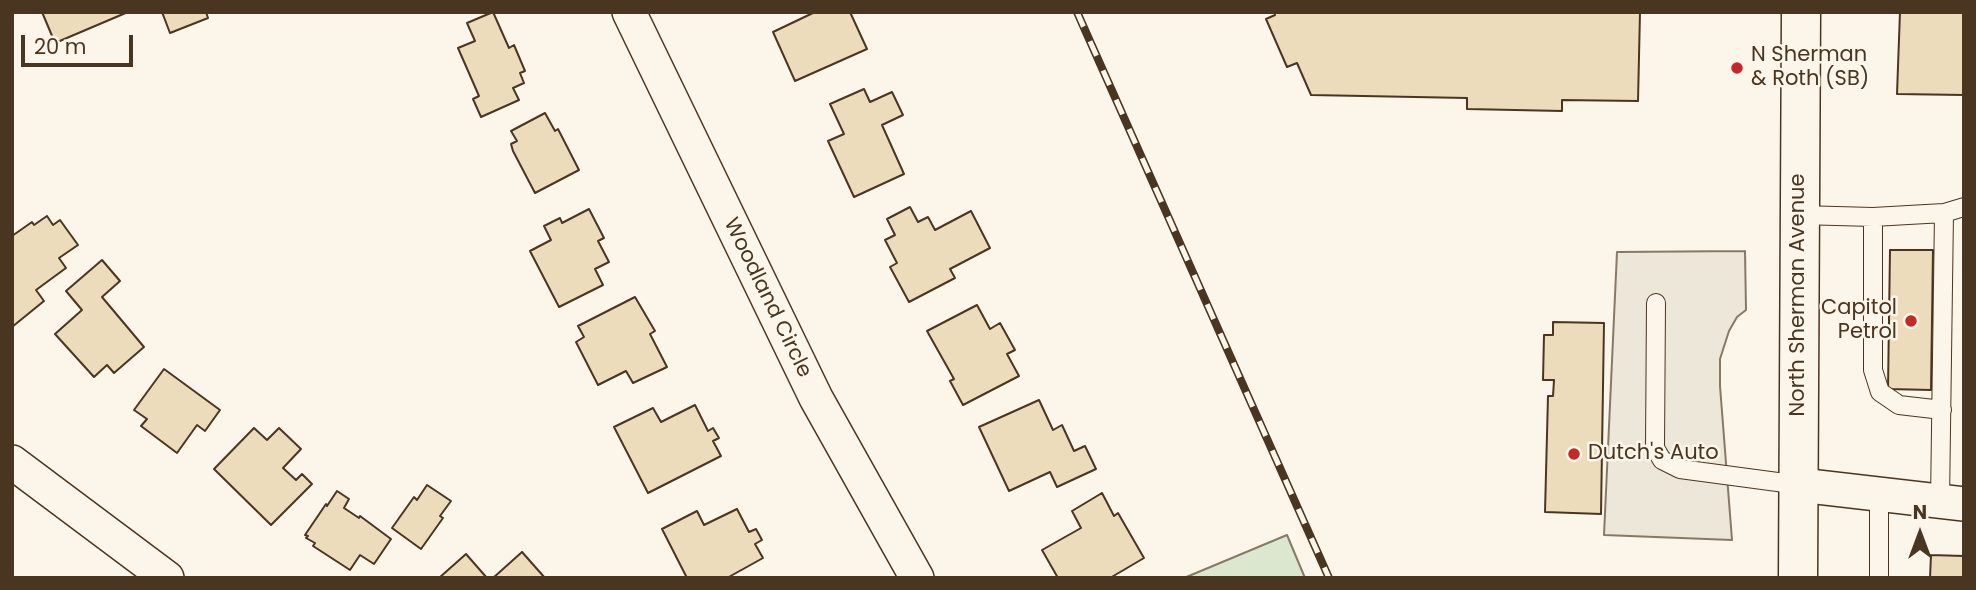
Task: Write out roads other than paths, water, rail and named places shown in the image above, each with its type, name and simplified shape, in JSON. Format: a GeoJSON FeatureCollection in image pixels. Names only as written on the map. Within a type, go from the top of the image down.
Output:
{"type":"FeatureCollection","features":[{"type":"Feature","properties":{"kind":"street","name":"Woodland Circle"},"geometry":{"type":"LineString","coordinates":[[629,12],[816,398],[917,578]]}},
{"type":"Feature","properties":{"kind":"street","name":"North Sherman Avenue"},"geometry":{"type":"LineString","coordinates":[[1798,578],[1801,12]]}},
{"type":"Feature","properties":{"kind":"street"},"geometry":{"type":"LineString","coordinates":[[12,462],[167,578]]}},
{"type":"Feature","properties":{"kind":"street"},"geometry":{"type":"LineString","coordinates":[[1800,485],[1952,503]]}},
{"type":"Feature","properties":{"kind":"lane"},"geometry":{"type":"LineString","coordinates":[[1799,215],[1944,213],[1964,207]]}},
{"type":"Feature","properties":{"kind":"lane"},"geometry":{"type":"LineString","coordinates":[[1944,213],[1937,349],[1952,503]]}},
{"type":"Feature","properties":{"kind":"lane"},"geometry":{"type":"LineString","coordinates":[[1873,216],[1881,294],[1881,347],[1873,370],[1880,392],[1899,405],[1941,410]]}},
{"type":"Feature","properties":{"kind":"lane"},"geometry":{"type":"LineString","coordinates":[[1656,303],[1655,448],[1662,460],[1680,469],[1800,485]]}},
{"type":"Feature","properties":{"kind":"lane"},"geometry":{"type":"LineString","coordinates":[[1878,494],[1878,578]]}},
{"type":"Feature","properties":{"kind":"railway"},"geometry":{"type":"LineString","coordinates":[[1077,12],[1329,578]]}},
{"type":"Feature","properties":{"kind":"place","name":"N Sherman & Roth (SB)"},"geometry":{"type":"Point","coordinates":[1737,68]}},
{"type":"Feature","properties":{"kind":"place","name":"Capitol Petrol"},"geometry":{"type":"Point","coordinates":[1911,321]}},
{"type":"Feature","properties":{"kind":"place","name":"Dutch's Auto"},"geometry":{"type":"Point","coordinates":[1574,454]}}]}
